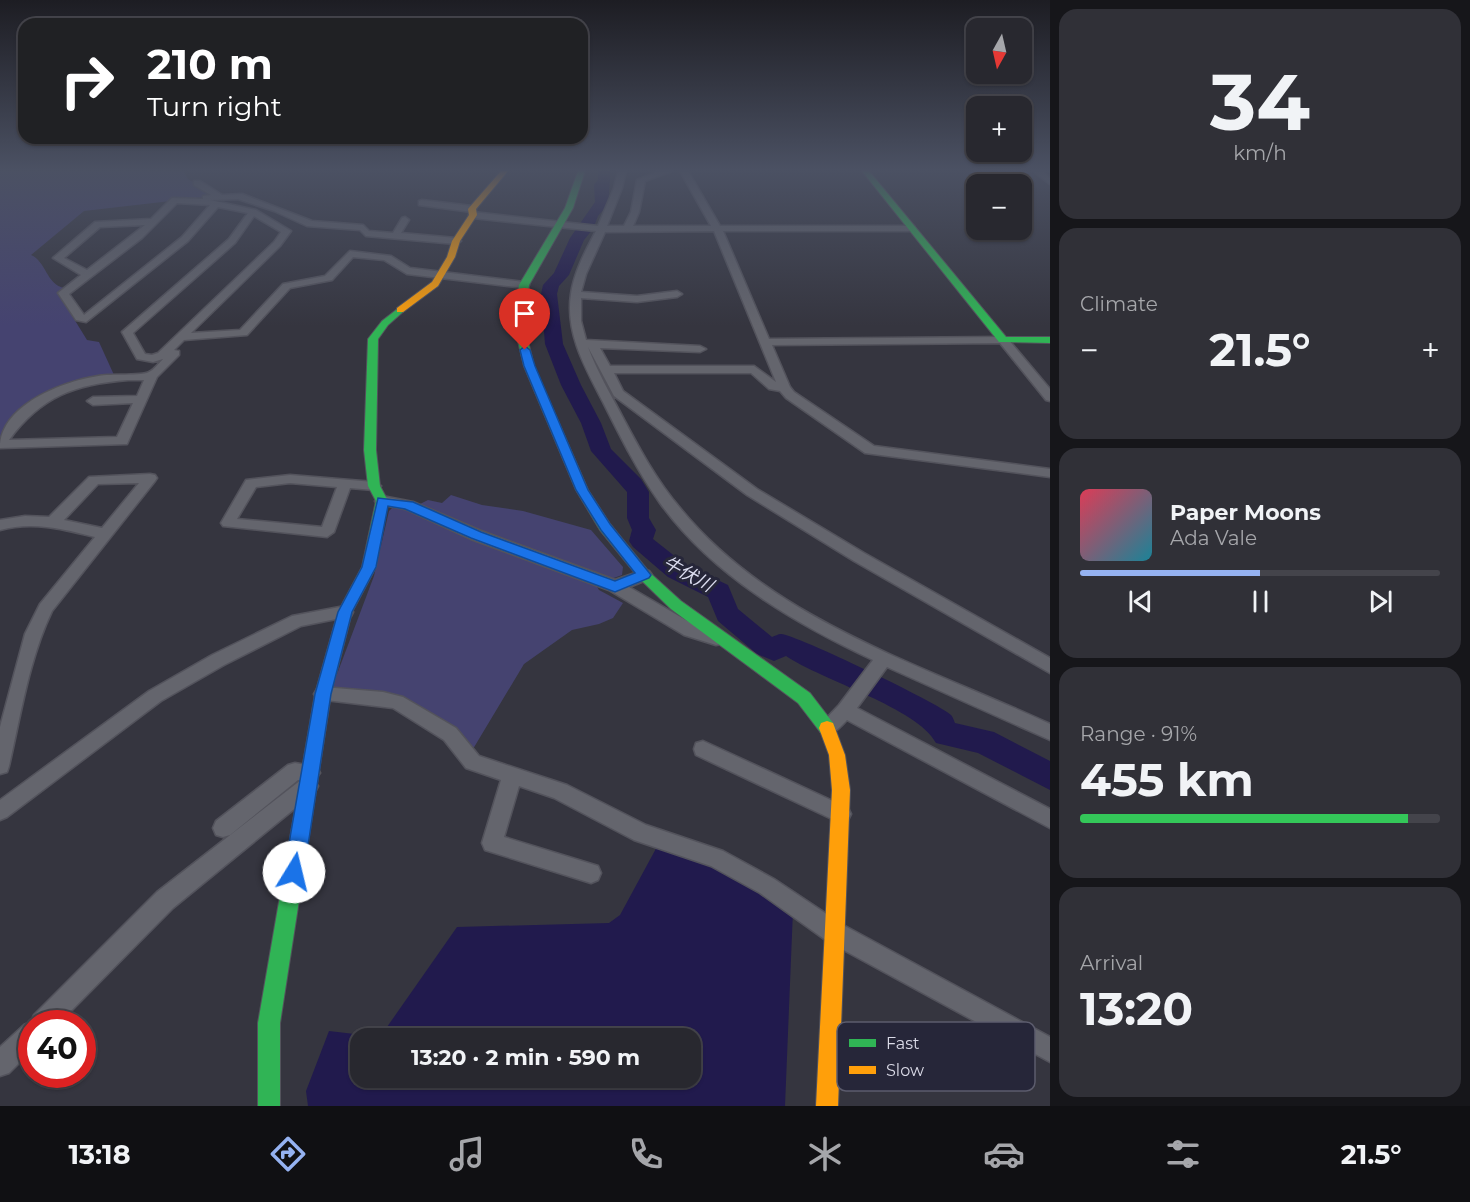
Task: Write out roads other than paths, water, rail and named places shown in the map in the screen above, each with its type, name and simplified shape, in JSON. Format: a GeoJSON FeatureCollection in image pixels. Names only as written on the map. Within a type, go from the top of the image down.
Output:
{"type":"FeatureCollection","features":[{"type":"Feature","properties":{"kind":"street"},"geometry":{"type":"LineString","coordinates":[[87,274],[58,258],[98,224],[135,223]]}},
{"type":"Feature","properties":{"kind":"street"},"geometry":{"type":"LineString","coordinates":[[151,223],[139,236],[63,293],[80,318],[86,318],[185,239],[199,223]]}},
{"type":"Feature","properties":{"kind":"street"},"geometry":{"type":"LineString","coordinates":[[246,223],[232,240],[127,332],[141,357],[153,359],[162,355],[184,337],[277,244],[286,231],[271,223]]}},
{"type":"Feature","properties":{"kind":"street"},"geometry":{"type":"LineString","coordinates":[[307,223],[363,228],[366,233],[456,241]]}},
{"type":"Feature","properties":{"kind":"street"},"geometry":{"type":"LineString","coordinates":[[395,236],[403,223]]}},
{"type":"Feature","properties":{"kind":"street"},"geometry":{"type":"LineString","coordinates":[[269,1106],[269,1023],[323,694],[345,612],[369,567],[382,501],[374,486],[370,450],[373,339],[385,323],[435,284],[452,257],[456,241],[467,223]]}},
{"type":"Feature","properties":{"kind":"street"},"geometry":{"type":"LineString","coordinates":[[552,223],[627,229],[911,228]]}},
{"type":"Feature","properties":{"kind":"street"},"geometry":{"type":"LineString","coordinates":[[603,223],[578,284],[574,308],[586,343],[642,465],[686,526],[719,557],[780,603],[881,662],[990,703],[1050,732]]}},
{"type":"Feature","properties":{"kind":"street"},"geometry":{"type":"LineString","coordinates":[[627,229],[630,223]]}},
{"type":"Feature","properties":{"kind":"street"},"geometry":{"type":"LineString","coordinates":[[714,223],[784,388],[790,395],[870,450],[1050,473]]}},
{"type":"Feature","properties":{"kind":"street"},"geometry":{"type":"LineString","coordinates":[[907,223],[1050,397]]}},
{"type":"Feature","properties":{"kind":"street"},"geometry":{"type":"LineString","coordinates":[[562,224],[536,261],[524,285],[520,315],[521,333],[529,366],[582,490],[605,527],[644,575],[676,605],[804,698],[826,727],[837,755],[841,814],[827,1106]]}},
{"type":"Feature","properties":{"kind":"street"},"geometry":{"type":"LineString","coordinates":[[316,294],[350,254],[381,255],[397,260],[407,271],[524,285]]}},
{"type":"Feature","properties":{"kind":"street"},"geometry":{"type":"LineString","coordinates":[[184,337],[243,333],[287,286],[328,278]]}},
{"type":"Feature","properties":{"kind":"street"},"geometry":{"type":"LineString","coordinates":[[575,295],[637,299],[677,294]]}},
{"type":"Feature","properties":{"kind":"street"},"geometry":{"type":"LineString","coordinates":[[152,376],[110,376],[73,384],[53,393],[24,414],[10,428],[0,444],[122,441],[152,376],[174,353],[184,337]]}},
{"type":"Feature","properties":{"kind":"street"},"geometry":{"type":"LineString","coordinates":[[765,342],[1050,340]]}},
{"type":"Feature","properties":{"kind":"street"},"geometry":{"type":"LineString","coordinates":[[586,343],[700,349]]}},
{"type":"Feature","properties":{"kind":"street"},"geometry":{"type":"LineString","coordinates":[[586,343],[607,370],[618,393],[752,492],[859,557],[1046,659]]}},
{"type":"Feature","properties":{"kind":"street"},"geometry":{"type":"LineString","coordinates":[[607,370],[754,369],[774,386],[784,388]]}},
{"type":"Feature","properties":{"kind":"street"},"geometry":{"type":"LineString","coordinates":[[93,401],[141,399]]}},
{"type":"Feature","properties":{"kind":"street"},"geometry":{"type":"LineString","coordinates":[[0,763],[6,714],[33,634],[46,608],[150,478],[94,480],[52,524]]}},
{"type":"Feature","properties":{"kind":"street"},"geometry":{"type":"LineString","coordinates":[[345,484],[327,532],[228,523],[251,483],[290,479],[374,486]]}},
{"type":"Feature","properties":{"kind":"street"},"geometry":{"type":"LineString","coordinates":[[382,501],[408,505],[476,535],[615,586],[690,631],[723,641]]}},
{"type":"Feature","properties":{"kind":"street"},"geometry":{"type":"LineString","coordinates":[[0,525],[16,519],[105,534]]}},
{"type":"Feature","properties":{"kind":"street"},"geometry":{"type":"LineString","coordinates":[[615,586],[644,575]]}},
{"type":"Feature","properties":{"kind":"street"},"geometry":{"type":"LineString","coordinates":[[0,811],[155,696],[200,670],[298,620],[345,612]]}},
{"type":"Feature","properties":{"kind":"street"},"geometry":{"type":"LineString","coordinates":[[826,727],[847,707],[881,662]]}},
{"type":"Feature","properties":{"kind":"street"},"geometry":{"type":"LineString","coordinates":[[323,694],[397,702],[450,734],[473,762],[560,791],[641,833],[716,858],[767,886],[835,933],[999,1022]]}},
{"type":"Feature","properties":{"kind":"street"},"geometry":{"type":"LineString","coordinates":[[847,707],[1050,819]]}},
{"type":"Feature","properties":{"kind":"street"},"geometry":{"type":"LineString","coordinates":[[703,749],[841,814]]}},
{"type":"Feature","properties":{"kind":"street"},"geometry":{"type":"LineString","coordinates":[[223,828],[295,771],[309,780]]}},
{"type":"Feature","properties":{"kind":"street"},"geometry":{"type":"LineString","coordinates":[[513,776],[492,843],[591,873]]}},
{"type":"Feature","properties":{"kind":"street"},"geometry":{"type":"LineString","coordinates":[[55,1010],[165,900],[309,780]]}},
{"type":"Feature","properties":{"kind":"street"},"geometry":{"type":"LineString","coordinates":[[1035,1042],[1050,1050]]}},
{"type":"Feature","properties":{"kind":"street"},"geometry":{"type":"LineString","coordinates":[[0,1065],[18,1047]]}},
{"type":"Feature","properties":{"kind":"waterway","name":"牛伏川"},"geometry":{"type":"LineString","coordinates":[[588,223],[586,229],[577,238],[561,275],[551,285],[549,294],[554,344],[571,385],[591,423],[601,451],[638,492],[638,518],[644,530],[641,541],[677,571],[719,591],[727,614],[766,647],[774,651],[781,644],[794,648],[808,657],[891,694],[940,723],[946,734],[984,741],[1050,776]]}}]}
